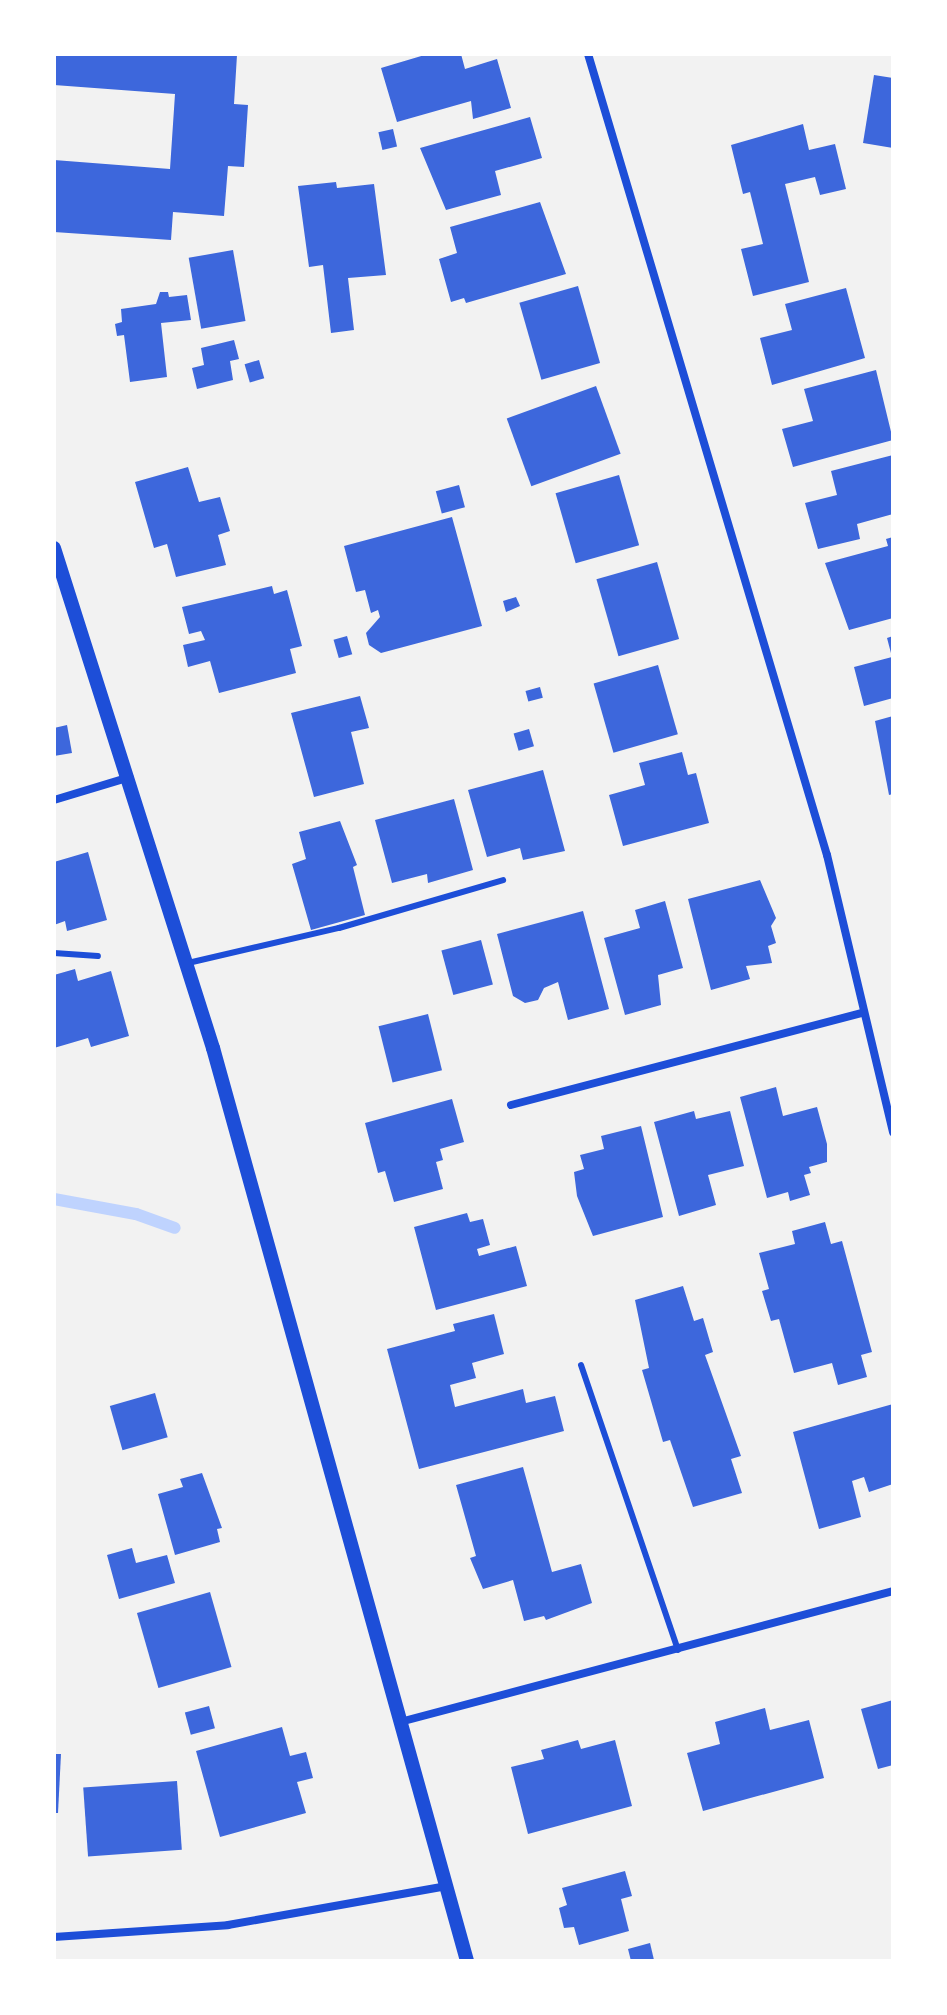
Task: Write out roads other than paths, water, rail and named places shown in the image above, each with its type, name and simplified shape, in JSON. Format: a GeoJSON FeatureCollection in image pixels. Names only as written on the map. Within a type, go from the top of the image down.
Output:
{"type":"FeatureCollection","features":[{"type":"Feature","properties":{"kind":"street"},"geometry":{"type":"LineString","coordinates":[[588,54],[827,855],[862,1013],[893,1132]]}},
{"type":"Feature","properties":{"kind":"street"},"geometry":{"type":"LineString","coordinates":[[54,548],[188,963],[467,1961]]}},
{"type":"Feature","properties":{"kind":"street"},"geometry":{"type":"LineString","coordinates":[[54,800],[130,777]]}},
{"type":"Feature","properties":{"kind":"street"},"geometry":{"type":"LineString","coordinates":[[511,1105],[862,1013]]}},
{"type":"Feature","properties":{"kind":"street"},"geometry":{"type":"LineString","coordinates":[[400,1722],[893,1591]]}},
{"type":"Feature","properties":{"kind":"street"},"geometry":{"type":"LineString","coordinates":[[54,1937],[228,1925],[446,1886]]}},
{"type":"Feature","properties":{"kind":"lane"},"geometry":{"type":"LineString","coordinates":[[188,963],[339,928],[503,880]]}},
{"type":"Feature","properties":{"kind":"lane"},"geometry":{"type":"LineString","coordinates":[[54,953],[98,956]]}},
{"type":"Feature","properties":{"kind":"lane"},"geometry":{"type":"LineString","coordinates":[[581,1365],[678,1650]]}},
{"type":"Feature","properties":{"kind":"waterway"},"geometry":{"type":"LineString","coordinates":[[54,1199],[136,1214],[175,1228]]}}]}
